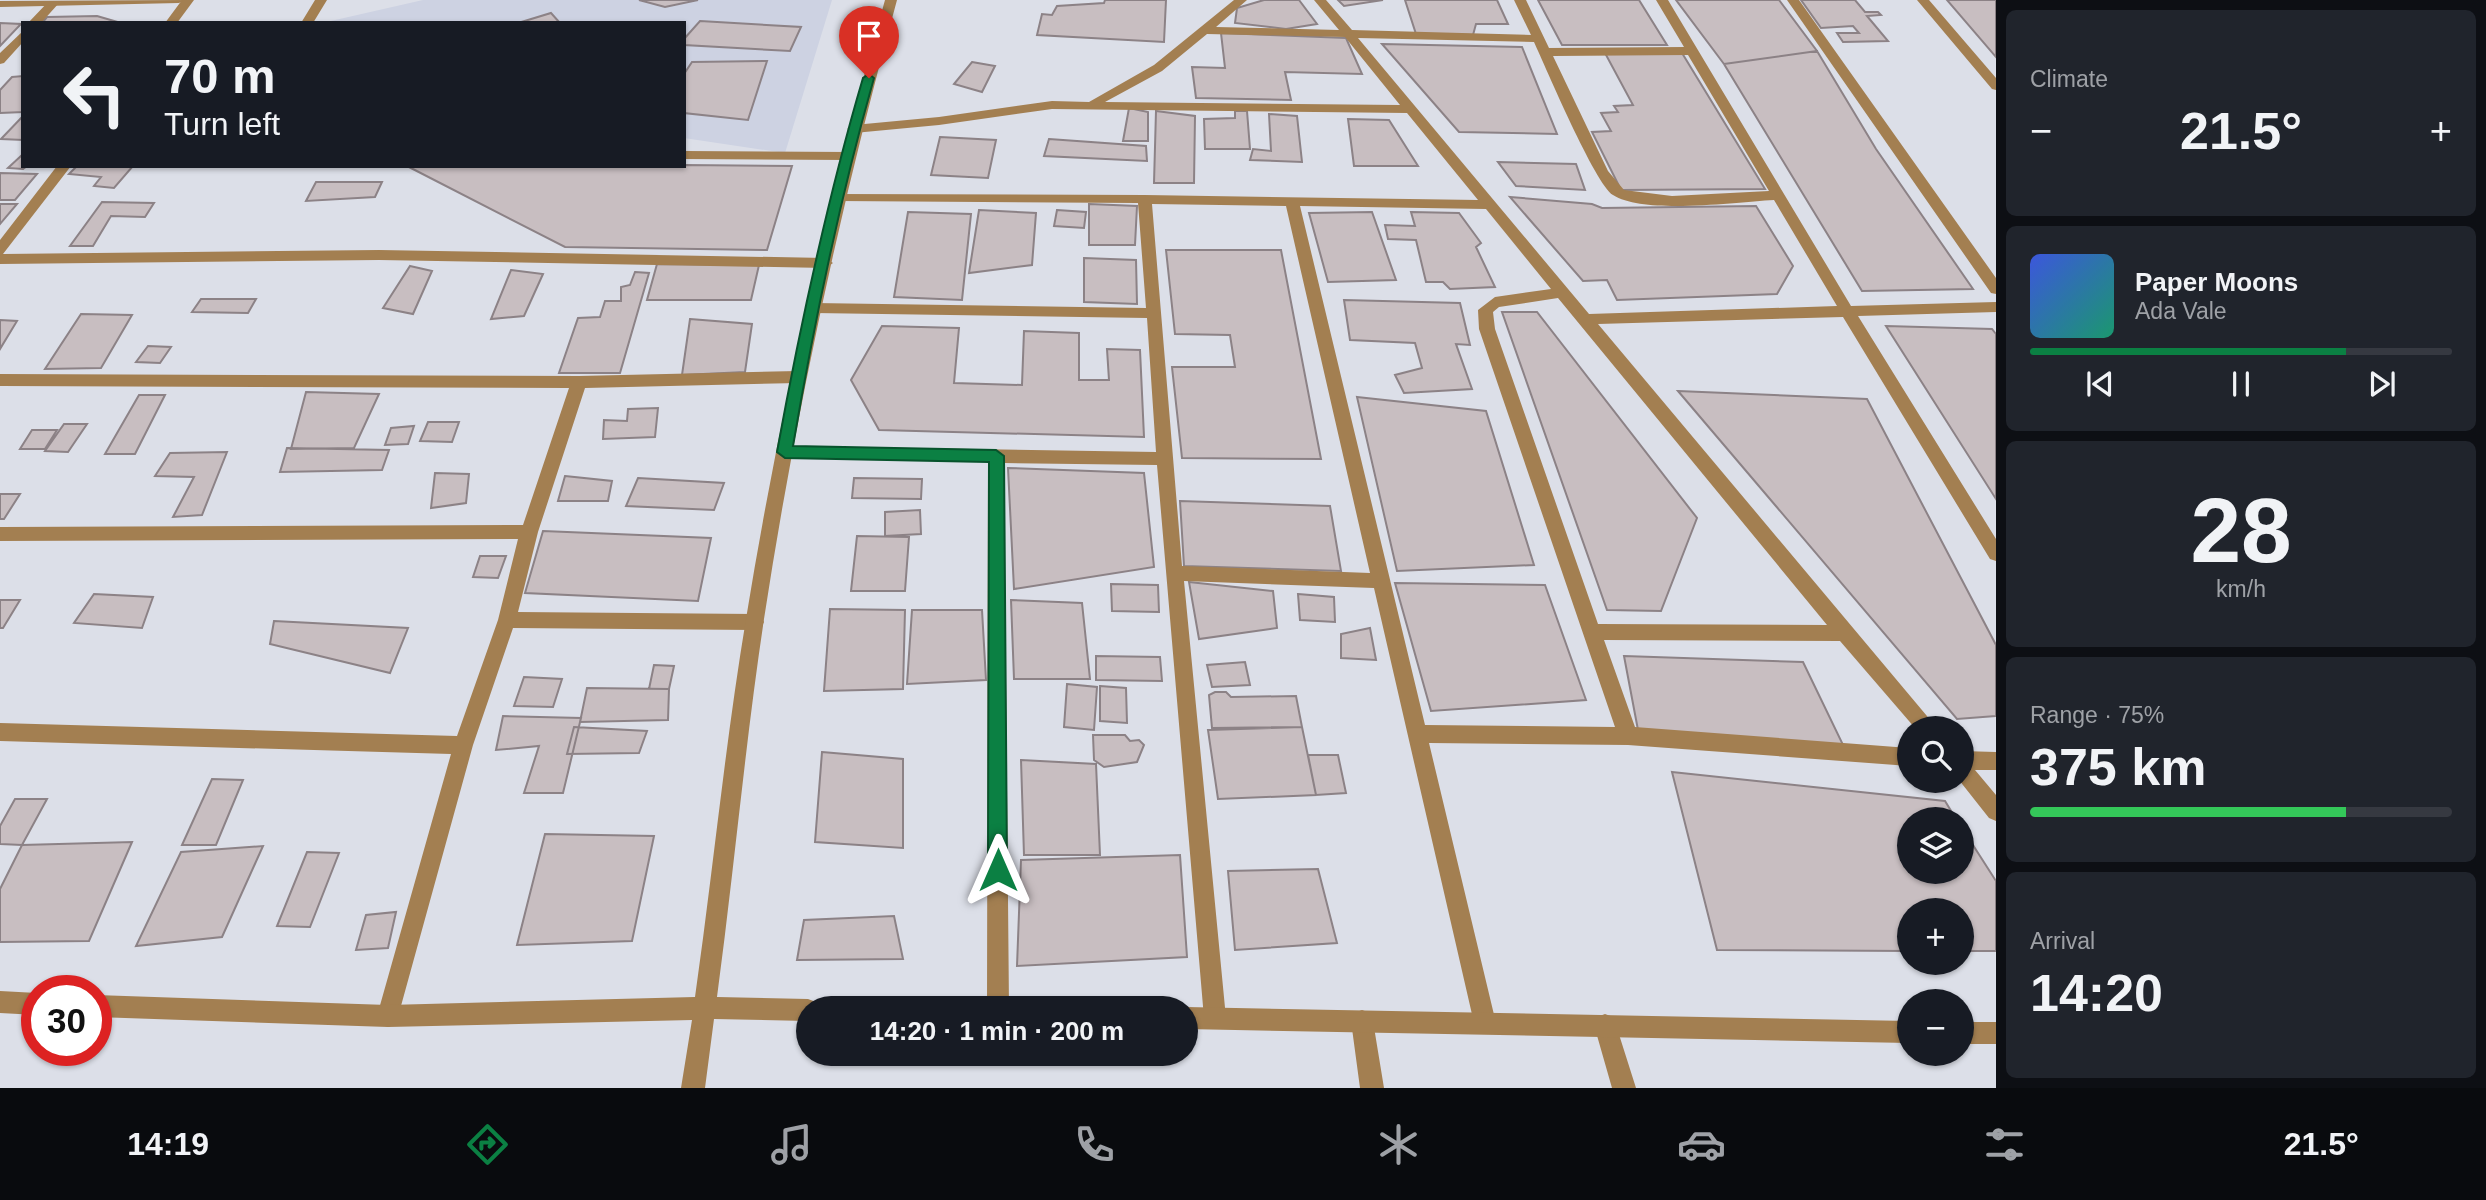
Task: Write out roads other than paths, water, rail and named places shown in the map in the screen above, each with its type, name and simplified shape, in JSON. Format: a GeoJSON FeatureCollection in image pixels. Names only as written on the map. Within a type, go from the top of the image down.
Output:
{"type":"FeatureCollection","features":[{"type":"Feature","properties":{"kind":"street"},"geometry":{"type":"LineString","coordinates":[[0,4],[179,0]]}},
{"type":"Feature","properties":{"kind":"street"},"geometry":{"type":"LineString","coordinates":[[172,21],[188,0]]}},
{"type":"Feature","properties":{"kind":"street"},"geometry":{"type":"LineString","coordinates":[[308,21],[321,0]]}},
{"type":"Feature","properties":{"kind":"street"},"geometry":{"type":"LineString","coordinates":[[693,1088],[706,1008],[755,622],[798,377],[854,129],[891,0]]}},
{"type":"Feature","properties":{"kind":"street"},"geometry":{"type":"LineString","coordinates":[[1092,104],[1158,68],[1241,0]]}},
{"type":"Feature","properties":{"kind":"street"},"geometry":{"type":"LineString","coordinates":[[1320,0],[1917,716]]}},
{"type":"Feature","properties":{"kind":"street"},"geometry":{"type":"LineString","coordinates":[[1520,0],[1602,172],[1617,192],[1632,198],[1656,200],[1778,195]]}},
{"type":"Feature","properties":{"kind":"street"},"geometry":{"type":"LineString","coordinates":[[1662,0],[1847,311],[1996,554]]}},
{"type":"Feature","properties":{"kind":"street"},"geometry":{"type":"LineString","coordinates":[[1793,0],[1996,289]]}},
{"type":"Feature","properties":{"kind":"street"},"geometry":{"type":"LineString","coordinates":[[1923,0],[1996,86]]}},
{"type":"Feature","properties":{"kind":"street"},"geometry":{"type":"LineString","coordinates":[[36,21],[53,3]]}},
{"type":"Feature","properties":{"kind":"street"},"geometry":{"type":"LineString","coordinates":[[1205,30],[1692,51]]}},
{"type":"Feature","properties":{"kind":"street"},"geometry":{"type":"LineString","coordinates":[[0,60],[21,37]]}},
{"type":"Feature","properties":{"kind":"street"},"geometry":{"type":"LineString","coordinates":[[854,129],[939,121],[1021,108],[1092,104],[1411,109]]}},
{"type":"Feature","properties":{"kind":"street"},"geometry":{"type":"LineString","coordinates":[[686,155],[848,156]]}},
{"type":"Feature","properties":{"kind":"street"},"geometry":{"type":"LineString","coordinates":[[0,250],[62,168]]}},
{"type":"Feature","properties":{"kind":"street"},"geometry":{"type":"LineString","coordinates":[[838,197],[1490,205]]}},
{"type":"Feature","properties":{"kind":"street"},"geometry":{"type":"LineString","coordinates":[[1145,199],[1174,573],[1215,1018]]}},
{"type":"Feature","properties":{"kind":"street"},"geometry":{"type":"LineString","coordinates":[[1292,201],[1485,1023]]}},
{"type":"Feature","properties":{"kind":"street"},"geometry":{"type":"LineString","coordinates":[[0,259],[379,255],[826,262]]}},
{"type":"Feature","properties":{"kind":"street"},"geometry":{"type":"LineString","coordinates":[[1563,292],[1495,302],[1485,310],[1487,329],[1628,736]]}},
{"type":"Feature","properties":{"kind":"street"},"geometry":{"type":"LineString","coordinates":[[1585,319],[1996,307]]}},
{"type":"Feature","properties":{"kind":"street"},"geometry":{"type":"LineString","coordinates":[[814,308],[1154,313]]}},
{"type":"Feature","properties":{"kind":"street"},"geometry":{"type":"LineString","coordinates":[[0,380],[579,382],[798,377]]}},
{"type":"Feature","properties":{"kind":"street"},"geometry":{"type":"LineString","coordinates":[[388,1016],[463,745],[507,620],[529,532],[579,382]]}},
{"type":"Feature","properties":{"kind":"street"},"geometry":{"type":"LineString","coordinates":[[785,452],[1165,459]]}},
{"type":"Feature","properties":{"kind":"street"},"geometry":{"type":"LineString","coordinates":[[996,456],[998,996]]}},
{"type":"Feature","properties":{"kind":"street"},"geometry":{"type":"LineString","coordinates":[[0,534],[529,532]]}},
{"type":"Feature","properties":{"kind":"street"},"geometry":{"type":"LineString","coordinates":[[1174,573],[1381,581]]}},
{"type":"Feature","properties":{"kind":"street"},"geometry":{"type":"LineString","coordinates":[[507,620],[755,622]]}},
{"type":"Feature","properties":{"kind":"street"},"geometry":{"type":"LineString","coordinates":[[1591,632],[1845,633]]}},
{"type":"Feature","properties":{"kind":"street"},"geometry":{"type":"LineString","coordinates":[[0,732],[463,745]]}},
{"type":"Feature","properties":{"kind":"street"},"geometry":{"type":"LineString","coordinates":[[1417,734],[1628,736],[1897,756]]}},
{"type":"Feature","properties":{"kind":"street"},"geometry":{"type":"LineString","coordinates":[[1974,760],[1996,761]]}},
{"type":"Feature","properties":{"kind":"street"},"geometry":{"type":"LineString","coordinates":[[1974,784],[1996,811]]}},
{"type":"Feature","properties":{"kind":"street"},"geometry":{"type":"LineString","coordinates":[[0,1002],[21,1003]]}},
{"type":"Feature","properties":{"kind":"street"},"geometry":{"type":"LineString","coordinates":[[112,1007],[388,1016],[706,1008],[796,1010]]}},
{"type":"Feature","properties":{"kind":"street"},"geometry":{"type":"LineString","coordinates":[[1198,1018],[1897,1032]]}},
{"type":"Feature","properties":{"kind":"street"},"geometry":{"type":"LineString","coordinates":[[1362,1021],[1372,1088]]}},
{"type":"Feature","properties":{"kind":"street"},"geometry":{"type":"LineString","coordinates":[[1605,1026],[1624,1088]]}},
{"type":"Feature","properties":{"kind":"street"},"geometry":{"type":"LineString","coordinates":[[1974,1033],[1996,1033]]}}]}
